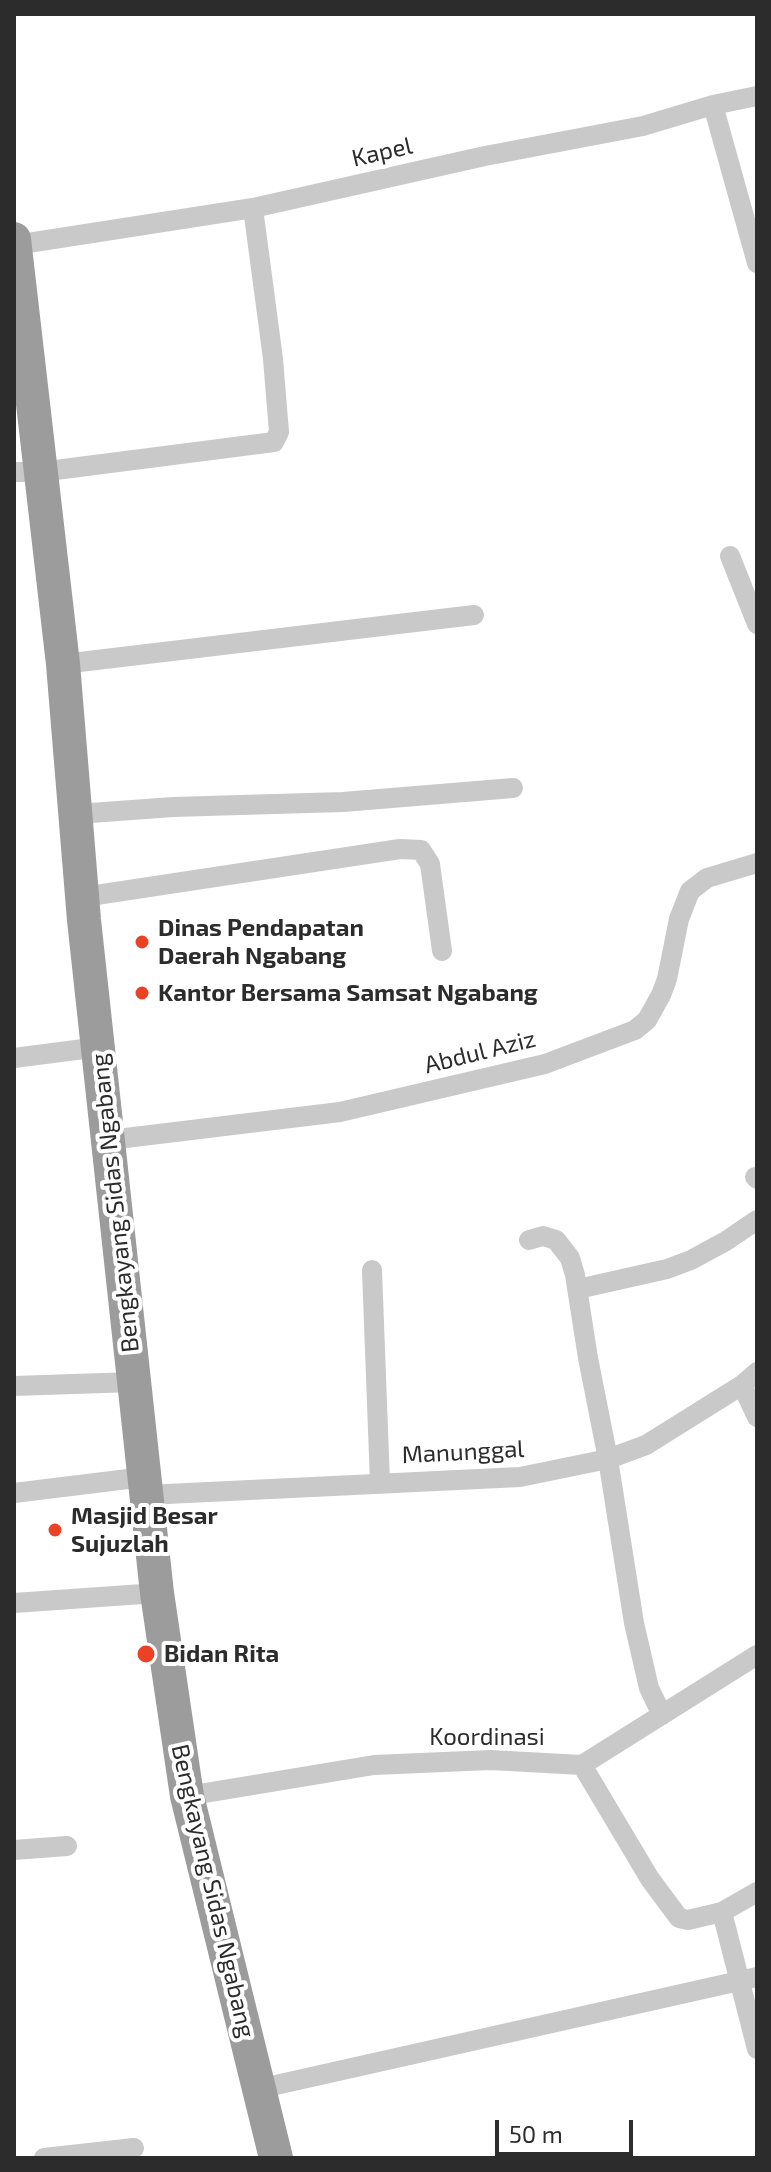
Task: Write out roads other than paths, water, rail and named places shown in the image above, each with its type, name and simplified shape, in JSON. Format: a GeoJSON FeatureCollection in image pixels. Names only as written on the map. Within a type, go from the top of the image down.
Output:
{"type":"FeatureCollection","features":[{"type":"Feature","properties":{"kind":"highway","name":"Bengkayang Sidas Ngabang"},"geometry":{"type":"LineString","coordinates":[[14,239],[27,472],[63,664],[83,897],[157,1593],[187,1796],[276,2158]]}},
{"type":"Feature","properties":{"kind":"street","name":"Kapel"},"geometry":{"type":"LineString","coordinates":[[15,245],[253,208],[485,156],[643,126],[713,105],[757,96]]}},
{"type":"Feature","properties":{"kind":"street"},"geometry":{"type":"LineString","coordinates":[[713,105],[757,263]]}},
{"type":"Feature","properties":{"kind":"street"},"geometry":{"type":"LineString","coordinates":[[27,472],[268,444],[278,438],[270,328],[253,208]]}},
{"type":"Feature","properties":{"kind":"street"},"geometry":{"type":"LineString","coordinates":[[730,556],[757,624]]}},
{"type":"Feature","properties":{"kind":"street"},"geometry":{"type":"LineString","coordinates":[[63,664],[474,615]]}},
{"type":"Feature","properties":{"kind":"street"},"geometry":{"type":"LineString","coordinates":[[77,814],[343,802],[513,788]]}},
{"type":"Feature","properties":{"kind":"street"},"geometry":{"type":"LineString","coordinates":[[83,897],[400,849],[421,850],[430,864],[442,951]]}},
{"type":"Feature","properties":{"kind":"street","name":"Abdul Aziz"},"geometry":{"type":"LineString","coordinates":[[109,1140],[340,1112],[545,1064],[635,1030],[647,1020],[661,995],[679,919],[690,891],[707,878],[757,863]]}},
{"type":"Feature","properties":{"kind":"street"},"geometry":{"type":"LineString","coordinates":[[14,1058],[99,1047]]}},
{"type":"Feature","properties":{"kind":"street"},"geometry":{"type":"LineString","coordinates":[[578,1289],[667,1269],[691,1260],[757,1220]]}},
{"type":"Feature","properties":{"kind":"street"},"geometry":{"type":"LineString","coordinates":[[529,1240],[543,1236],[556,1240],[570,1258],[608,1459],[634,1623],[649,1688],[662,1715]]}},
{"type":"Feature","properties":{"kind":"street"},"geometry":{"type":"LineString","coordinates":[[372,1270],[380,1483]]}},
{"type":"Feature","properties":{"kind":"street"},"geometry":{"type":"LineString","coordinates":[[750,1378],[757,1417]]}},
{"type":"Feature","properties":{"kind":"street","name":"Manunggal"},"geometry":{"type":"LineString","coordinates":[[14,1493],[145,1486],[380,1483],[520,1477],[608,1459],[646,1445],[750,1378]]}},
{"type":"Feature","properties":{"kind":"street"},"geometry":{"type":"LineString","coordinates":[[14,1386],[133,1382]]}},
{"type":"Feature","properties":{"kind":"street"},"geometry":{"type":"LineString","coordinates":[[14,1603],[157,1593]]}},
{"type":"Feature","properties":{"kind":"street"},"geometry":{"type":"LineString","coordinates":[[757,1655],[582,1765],[650,1879],[676,1916],[685,1920],[722,1912],[757,1892]]}},
{"type":"Feature","properties":{"kind":"street","name":"Koordinasi"},"geometry":{"type":"LineString","coordinates":[[187,1796],[374,1765],[490,1760],[582,1765]]}},
{"type":"Feature","properties":{"kind":"street"},"geometry":{"type":"LineString","coordinates":[[14,1850],[67,1846]]}},
{"type":"Feature","properties":{"kind":"street"},"geometry":{"type":"LineString","coordinates":[[722,1912],[749,1980],[757,2049]]}},
{"type":"Feature","properties":{"kind":"street"},"geometry":{"type":"LineString","coordinates":[[258,2089],[749,1980]]}},
{"type":"Feature","properties":{"kind":"street"},"geometry":{"type":"LineString","coordinates":[[44,2158],[134,2148]]}},
{"type":"Feature","properties":{"kind":"place","name":"Dinas Pendapatan Daerah Ngabang"},"geometry":{"type":"Point","coordinates":[142,942]}},
{"type":"Feature","properties":{"kind":"place","name":"Kantor Bersama Samsat Ngabang"},"geometry":{"type":"Point","coordinates":[142,993]}},
{"type":"Feature","properties":{"kind":"place","name":"Masjid Besar Sujuzlah"},"geometry":{"type":"Point","coordinates":[55,1530]}},
{"type":"Feature","properties":{"kind":"place","name":"Bidan Rita"},"geometry":{"type":"Point","coordinates":[146,1654]}}]}
